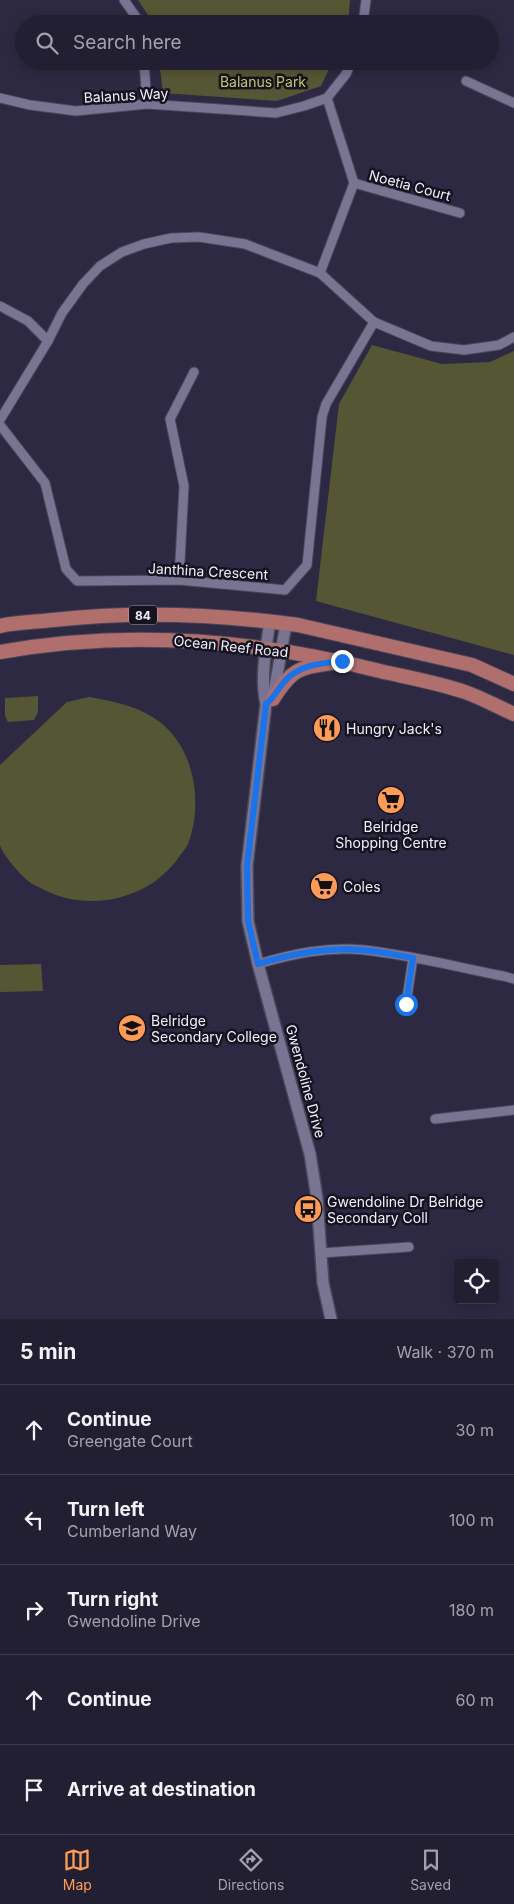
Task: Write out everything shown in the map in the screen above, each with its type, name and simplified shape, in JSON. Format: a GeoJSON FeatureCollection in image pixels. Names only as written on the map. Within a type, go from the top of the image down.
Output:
{"type":"FeatureCollection","features":[{"type":"Feature","properties":{"kind":"main road","name":"Ocean Reef Road"},"geometry":{"type":"LineString","coordinates":[[0,626],[101,616],[180,614],[270,621],[472,666],[514,684]]}},
{"type":"Feature","properties":{"kind":"main road","name":"Ocean Reef Road"},"geometry":{"type":"LineString","coordinates":[[0,652],[58,644],[180,639],[266,648],[342,661],[466,692],[514,714]]}},
{"type":"Feature","properties":{"kind":"main road"},"geometry":{"type":"LineString","coordinates":[[270,701],[294,672],[302,668],[342,661]]}},
{"type":"Feature","properties":{"kind":"street"},"geometry":{"type":"LineString","coordinates":[[124,0],[134,15]]}},
{"type":"Feature","properties":{"kind":"street"},"geometry":{"type":"LineString","coordinates":[[364,15],[366,0]]}},
{"type":"Feature","properties":{"kind":"street"},"geometry":{"type":"LineString","coordinates":[[145,70],[147,104]]}},
{"type":"Feature","properties":{"kind":"street"},"geometry":{"type":"LineString","coordinates":[[320,273],[354,184],[327,98],[348,70]]}},
{"type":"Feature","properties":{"kind":"street"},"geometry":{"type":"LineString","coordinates":[[466,81],[514,103]]}},
{"type":"Feature","properties":{"kind":"street","name":"Balanus Way"},"geometry":{"type":"LineString","coordinates":[[0,98],[30,105],[76,110],[147,104],[276,113],[327,98]]}},
{"type":"Feature","properties":{"kind":"street","name":"Noetia Court"},"geometry":{"type":"LineString","coordinates":[[354,184],[460,212]]}},
{"type":"Feature","properties":{"kind":"street"},"geometry":{"type":"LineString","coordinates":[[0,420],[48,341],[62,314],[83,284],[100,266],[122,252],[144,244],[171,238],[199,237],[245,244],[320,273],[374,322],[431,346],[464,350],[499,345],[514,337]]}},
{"type":"Feature","properties":{"kind":"street"},"geometry":{"type":"LineString","coordinates":[[0,306],[28,321],[48,341]]}},
{"type":"Feature","properties":{"kind":"street","name":"Janthina Crescent"},"geometry":{"type":"LineString","coordinates":[[0,425],[45,484],[66,569],[77,581],[178,580],[285,590],[307,565],[322,417],[326,404],[374,322]]}},
{"type":"Feature","properties":{"kind":"street"},"geometry":{"type":"LineString","coordinates":[[178,580],[184,486],[170,419],[194,372]]}},
{"type":"Feature","properties":{"kind":"street","name":"Gwendoline Drive"},"geometry":{"type":"LineString","coordinates":[[270,621],[266,648],[264,692],[270,701]]}},
{"type":"Feature","properties":{"kind":"street","name":"Gwendoline Drive"},"geometry":{"type":"LineString","coordinates":[[286,624],[270,701],[247,866],[248,921],[310,1154],[317,1198],[323,1283],[331,1319]]}},
{"type":"Feature","properties":{"kind":"street"},"geometry":{"type":"LineString","coordinates":[[258,964],[296,954],[335,950],[362,950],[413,958],[503,976],[514,980]]}},
{"type":"Feature","properties":{"kind":"street"},"geometry":{"type":"LineString","coordinates":[[406,1004],[413,958]]}},
{"type":"Feature","properties":{"kind":"street"},"geometry":{"type":"LineString","coordinates":[[435,1118],[514,1110]]}},
{"type":"Feature","properties":{"kind":"street"},"geometry":{"type":"LineString","coordinates":[[321,1253],[409,1247]]}},
{"type":"Feature","properties":{"kind":"green space"},"geometry":{"type":"Polygon","coordinates":[[[138,0],[350,0],[349,15],[148,15],[138,0]]]}},
{"type":"Feature","properties":{"kind":"green space","name":"Balanus Park"},"geometry":{"type":"Polygon","coordinates":[[[160,70],[329,70],[321,86],[277,101],[163,93],[160,70]]]}},
{"type":"Feature","properties":{"kind":"green space"},"geometry":{"type":"Polygon","coordinates":[[[372,345],[442,364],[490,362],[514,351],[514,655],[316,601],[339,404],[372,345]]]}},
{"type":"Feature","properties":{"kind":"green space"},"geometry":{"type":"Polygon","coordinates":[[[38,696],[38,712],[34,720],[8,722],[5,716],[5,698],[38,696]]]}},
{"type":"Feature","properties":{"kind":"green space"},"geometry":{"type":"Polygon","coordinates":[[[89,697],[139,710],[154,718],[168,729],[187,758],[195,792],[193,828],[188,844],[167,871],[152,883],[136,892],[118,898],[99,901],[62,897],[33,884],[13,865],[4,854],[0,845],[0,765],[67,702],[89,697]]]}},
{"type":"Feature","properties":{"kind":"green space"},"geometry":{"type":"Polygon","coordinates":[[[41,964],[43,991],[0,992],[0,965],[41,964]]]}},
{"type":"Feature","properties":{"kind":"place","name":"Hungry Jack's"},"geometry":{"type":"Point","coordinates":[327,728]}},
{"type":"Feature","properties":{"kind":"place","name":"Belridge Shopping Centre"},"geometry":{"type":"Point","coordinates":[391,800]}},
{"type":"Feature","properties":{"kind":"place","name":"Coles"},"geometry":{"type":"Point","coordinates":[324,886]}},
{"type":"Feature","properties":{"kind":"place","name":"Belridge Secondary College"},"geometry":{"type":"Point","coordinates":[132,1028]}},
{"type":"Feature","properties":{"kind":"place","name":"Gwendoline Dr Belridge Secondary Coll"},"geometry":{"type":"Point","coordinates":[308,1209]}},
{"type":"Feature","properties":{"kind":"route"},"geometry":{"type":"LineString","coordinates":[[342,661],[302,668],[294,672],[266,704],[247,866],[248,921],[258,964],[296,954],[335,950],[362,950],[413,958],[406,1004]]}}]}
